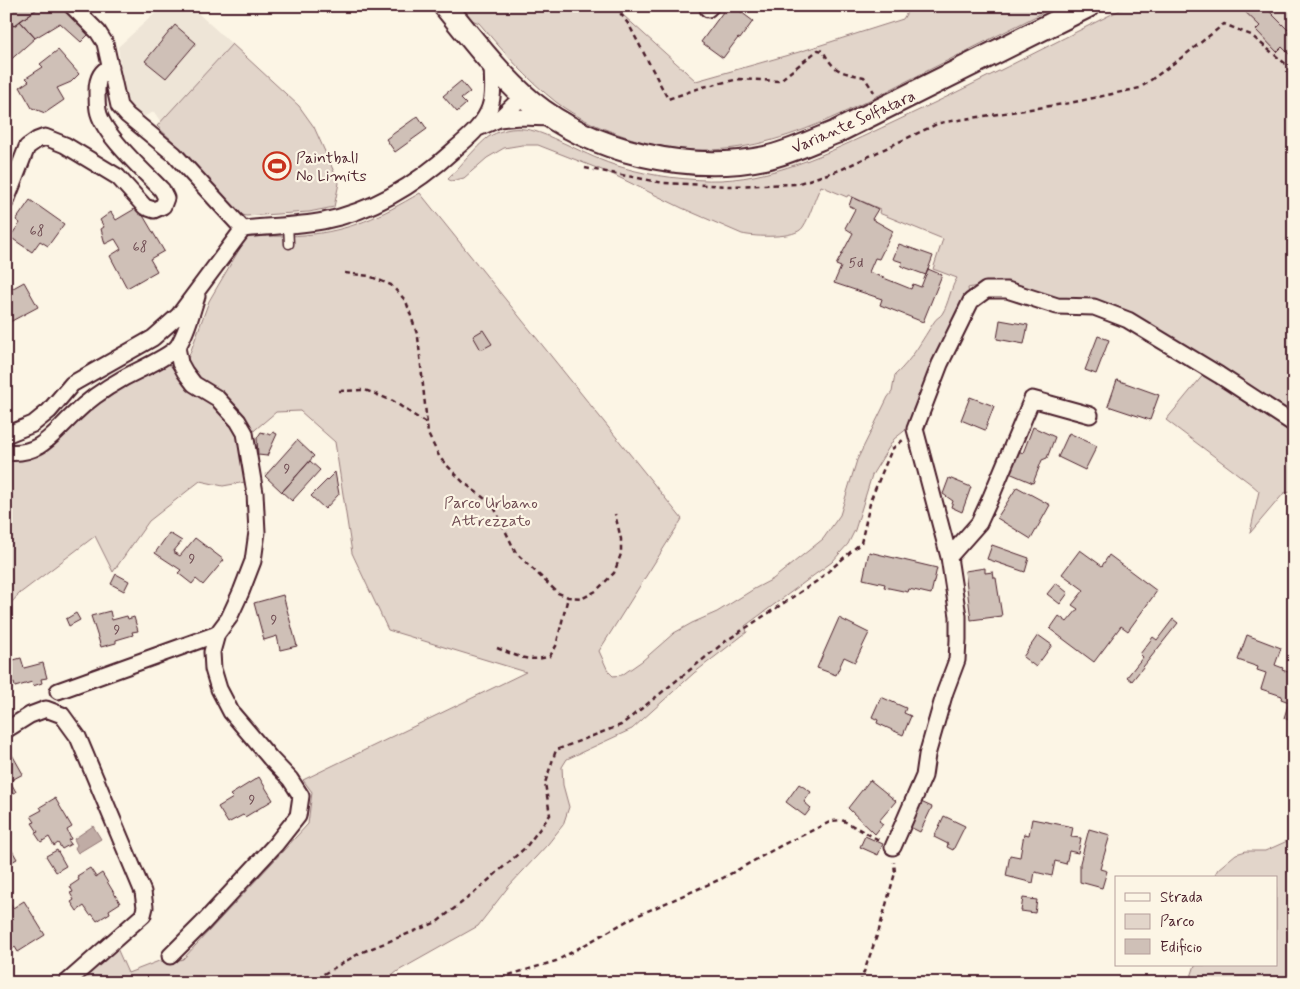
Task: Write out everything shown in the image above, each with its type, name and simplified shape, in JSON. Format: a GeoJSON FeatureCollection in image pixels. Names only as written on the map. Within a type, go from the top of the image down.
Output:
{"type":"FeatureCollection","features":[{"type":"Feature","properties":{"kind":"main road","name":"Variante Solfatara"},"geometry":{"type":"LineString","coordinates":[[445,6],[492,63],[519,90],[554,118],[582,133],[625,150],[664,160],[700,164],[731,163],[766,158],[797,148],[836,132],[1088,6]]}},
{"type":"Feature","properties":{"kind":"street"},"geometry":{"type":"LineString","coordinates":[[72,6],[98,32],[105,43],[119,106],[127,115],[174,154],[243,229]]}},
{"type":"Feature","properties":{"kind":"street"},"geometry":{"type":"LineString","coordinates":[[492,63],[494,115]]}},
{"type":"Feature","properties":{"kind":"street"},"geometry":{"type":"LineString","coordinates":[[6,202],[27,147],[45,138],[65,145],[118,177],[145,207],[154,210],[163,206],[166,198],[162,190],[108,132],[98,111],[97,85],[100,74],[102,70],[111,66]]}},
{"type":"Feature","properties":{"kind":"street"},"geometry":{"type":"LineString","coordinates":[[6,435],[33,424],[49,411],[72,384],[153,338],[179,316],[243,229],[323,221],[362,211],[395,195],[433,169],[519,90]]}},
{"type":"Feature","properties":{"kind":"street"},"geometry":{"type":"LineString","coordinates":[[494,115],[554,118]]}},
{"type":"Feature","properties":{"kind":"street"},"geometry":{"type":"LineString","coordinates":[[6,452],[29,451],[48,442],[73,415],[101,390],[166,355],[177,347],[191,317],[202,283]]}},
{"type":"Feature","properties":{"kind":"street"},"geometry":{"type":"LineString","coordinates":[[893,847],[924,776],[927,755],[945,692],[957,660],[958,616],[949,557],[915,429],[940,364],[971,301],[986,290],[1007,290],[1057,306],[1094,306],[1128,320],[1219,375],[1294,424]]}},
{"type":"Feature","properties":{"kind":"street"},"geometry":{"type":"LineString","coordinates":[[170,956],[249,874],[298,816],[301,796],[290,778],[270,758],[231,712],[219,689],[213,669],[212,652],[217,634],[229,618],[253,560],[256,532],[255,492],[246,433],[217,398],[194,384],[180,363],[177,347]]}},
{"type":"Feature","properties":{"kind":"street"},"geometry":{"type":"LineString","coordinates":[[949,557],[978,523],[1032,400],[1090,416]]}},
{"type":"Feature","properties":{"kind":"street"},"geometry":{"type":"LineString","coordinates":[[58,691],[217,634]]}},
{"type":"Feature","properties":{"kind":"street"},"geometry":{"type":"LineString","coordinates":[[6,730],[30,715],[46,709],[62,715],[78,737],[144,892],[145,907],[143,915],[66,983]]}},
{"type":"Feature","properties":{"kind":"lane"},"geometry":{"type":"LineString","coordinates":[[288,224],[289,244]]}},
{"type":"Feature","properties":{"kind":"path"},"geometry":{"type":"LineString","coordinates":[[615,6],[628,25],[668,99],[702,87],[739,79],[779,81],[818,50],[823,51],[829,62],[839,72],[864,77],[878,97]]}},
{"type":"Feature","properties":{"kind":"path"},"geometry":{"type":"LineString","coordinates":[[585,168],[664,183],[729,186],[796,184],[840,170],[939,123],[1070,103],[1140,88],[1185,56],[1224,24],[1251,35],[1294,71]]}},
{"type":"Feature","properties":{"kind":"path"},"geometry":{"type":"LineString","coordinates":[[346,273],[369,276],[391,285],[406,301],[418,337],[428,434],[440,458],[463,482],[493,505],[516,553],[558,594],[568,598],[583,598],[596,591],[614,573],[621,554],[621,539],[615,514]]}},
{"type":"Feature","properties":{"kind":"path"},"geometry":{"type":"LineString","coordinates":[[338,391],[365,390],[393,401],[427,424]]}},
{"type":"Feature","properties":{"kind":"path"},"geometry":{"type":"LineString","coordinates":[[308,983],[360,953],[437,922],[474,893],[526,847],[550,815],[545,783],[556,750],[621,725],[726,641],[816,581],[861,543],[871,499],[892,449],[915,429]]}},
{"type":"Feature","properties":{"kind":"path"},"geometry":{"type":"LineString","coordinates":[[497,648],[521,657],[538,660],[550,656],[556,646],[568,598]]}},
{"type":"Feature","properties":{"kind":"path"},"geometry":{"type":"LineString","coordinates":[[493,983],[509,975],[556,960],[634,917],[723,878],[782,845],[832,821],[842,820],[893,847],[895,873],[879,930],[860,983]]}},
{"type":"Feature","properties":{"kind":"shaded area"},"geometry":{"type":"Polygon","coordinates":[[[163,6],[190,6],[232,44],[161,122],[154,112],[143,117],[131,107],[124,95],[118,47],[163,6]]]}},
{"type":"Feature","properties":{"kind":"shaded area"},"geometry":{"type":"Polygon","coordinates":[[[93,826],[101,839],[78,853],[75,848],[77,845],[74,839],[93,826]]]}},
{"type":"Feature","properties":{"kind":"green space"},"geometry":{"type":"Polygon","coordinates":[[[460,6],[613,6],[696,81],[799,52],[903,19],[911,6],[1056,6],[839,115],[806,129],[772,140],[738,147],[703,150],[666,147],[627,137],[599,127],[572,113],[535,84],[479,23],[472,20],[460,6]]]}},
{"type":"Feature","properties":{"kind":"green space","name":"Parco Urbano Attrezzato"},"geometry":{"type":"Polygon","coordinates":[[[1130,6],[1294,6],[1294,419],[1126,312],[986,284],[968,288],[969,295],[908,428],[894,439],[872,475],[855,530],[848,544],[832,562],[745,626],[747,632],[694,673],[632,729],[567,759],[562,767],[563,785],[569,807],[563,825],[509,886],[478,926],[398,971],[383,983],[73,983],[116,946],[128,973],[159,961],[172,962],[183,959],[308,824],[312,792],[303,780],[526,672],[388,630],[352,553],[335,442],[300,411],[276,412],[250,434],[243,418],[234,406],[190,372],[186,364],[209,301],[246,238],[304,235],[336,230],[365,221],[392,209],[420,193],[682,519],[599,651],[608,671],[613,676],[622,675],[642,661],[674,633],[717,612],[773,579],[823,539],[840,515],[857,460],[892,392],[895,375],[912,356],[935,321],[942,314],[957,278],[933,269],[943,239],[879,213],[880,209],[848,195],[847,197],[821,186],[806,222],[799,231],[784,235],[756,236],[742,234],[682,208],[612,174],[538,145],[504,148],[487,158],[464,178],[451,181],[448,179],[486,139],[501,131],[511,129],[530,130],[614,165],[657,175],[684,179],[721,180],[744,178],[766,173],[809,160],[851,142],[1130,6]]]}},
{"type":"Feature","properties":{"kind":"green space"},"geometry":{"type":"Polygon","coordinates":[[[232,44],[299,106],[314,127],[339,183],[334,207],[309,212],[246,216],[240,214],[201,175],[184,152],[157,126],[232,44]]]}},
{"type":"Feature","properties":{"kind":"green space"},"geometry":{"type":"Polygon","coordinates":[[[162,363],[170,365],[187,386],[213,403],[240,431],[251,481],[223,486],[200,481],[149,521],[113,572],[95,536],[19,594],[6,609],[6,460],[32,457],[60,439],[88,407],[162,363]]]}},
{"type":"Feature","properties":{"kind":"green space"},"geometry":{"type":"Polygon","coordinates":[[[1204,374],[1294,432],[1294,494],[1291,492],[1284,493],[1250,533],[1259,491],[1166,420],[1204,374]]]}},
{"type":"Feature","properties":{"kind":"green space"},"geometry":{"type":"Polygon","coordinates":[[[1294,838],[1294,983],[1189,983],[1195,966],[1278,966],[1278,876],[1214,876],[1218,869],[1236,854],[1246,851],[1265,851],[1294,838]]]}},
{"type":"Feature","properties":{"kind":"building"},"geometry":{"type":"Polygon","coordinates":[[[13,6],[41,6],[14,26],[11,24],[6,27],[6,13],[13,6]]]}},
{"type":"Feature","properties":{"kind":"building"},"geometry":{"type":"Polygon","coordinates":[[[41,6],[61,6],[91,32],[81,42],[60,23],[35,38],[20,21],[41,6]]]}},
{"type":"Feature","properties":{"kind":"building"},"geometry":{"type":"Polygon","coordinates":[[[730,6],[733,6],[753,21],[723,58],[701,42],[723,12],[725,14],[730,6]]]}},
{"type":"Feature","properties":{"kind":"building"},"geometry":{"type":"Polygon","coordinates":[[[1239,6],[1264,6],[1294,36],[1294,59],[1282,47],[1277,52],[1256,30],[1260,26],[1239,6]]]}},
{"type":"Feature","properties":{"kind":"building"},"geometry":{"type":"Polygon","coordinates":[[[20,21],[35,38],[6,64],[6,27],[11,24],[14,26],[20,21]]]}},
{"type":"Feature","properties":{"kind":"building"},"geometry":{"type":"Polygon","coordinates":[[[175,25],[196,43],[166,78],[145,61],[175,25]]]}},
{"type":"Feature","properties":{"kind":"building"},"geometry":{"type":"Polygon","coordinates":[[[58,50],[79,74],[71,82],[57,88],[64,100],[45,113],[32,108],[20,87],[29,81],[26,78],[43,67],[40,64],[58,50]]]}},
{"type":"Feature","properties":{"kind":"building"},"geometry":{"type":"Polygon","coordinates":[[[461,81],[470,92],[461,99],[466,104],[457,112],[443,96],[461,81]]]}},
{"type":"Feature","properties":{"kind":"building"},"geometry":{"type":"Polygon","coordinates":[[[418,116],[427,129],[395,152],[386,139],[418,116]]]}},
{"type":"Feature","properties":{"kind":"building"},"geometry":{"type":"Polygon","coordinates":[[[852,197],[878,209],[872,219],[893,231],[879,259],[875,258],[869,272],[911,289],[913,284],[921,287],[928,269],[942,275],[923,322],[880,305],[882,299],[834,283],[841,267],[836,265],[853,233],[845,228],[855,209],[849,206],[852,197]]]}},
{"type":"Feature","properties":{"kind":"building"},"geometry":{"type":"Polygon","coordinates":[[[30,200],[64,224],[48,246],[40,241],[32,252],[10,237],[20,223],[16,220],[30,200]]]}},
{"type":"Feature","properties":{"kind":"building"},"geometry":{"type":"Polygon","coordinates":[[[138,207],[164,251],[150,259],[157,271],[127,288],[110,256],[121,249],[115,239],[105,244],[101,229],[104,227],[100,220],[111,212],[116,220],[138,207]]]}},
{"type":"Feature","properties":{"kind":"building"},"geometry":{"type":"Polygon","coordinates":[[[899,244],[933,256],[926,275],[901,266],[902,262],[893,259],[899,244]]]}},
{"type":"Feature","properties":{"kind":"building"},"geometry":{"type":"Polygon","coordinates":[[[24,282],[38,307],[6,324],[6,292],[24,282]]]}},
{"type":"Feature","properties":{"kind":"building"},"geometry":{"type":"Polygon","coordinates":[[[1000,320],[1028,325],[1024,344],[997,339],[1000,320]]]}},
{"type":"Feature","properties":{"kind":"building"},"geometry":{"type":"Polygon","coordinates":[[[483,330],[492,344],[481,350],[473,336],[483,330]]]}},
{"type":"Feature","properties":{"kind":"building"},"geometry":{"type":"Polygon","coordinates":[[[1098,336],[1109,340],[1096,374],[1085,370],[1098,336]]]}},
{"type":"Feature","properties":{"kind":"building"},"geometry":{"type":"Polygon","coordinates":[[[1117,380],[1159,395],[1150,420],[1108,406],[1117,380]]]}},
{"type":"Feature","properties":{"kind":"building"},"geometry":{"type":"Polygon","coordinates":[[[970,397],[994,406],[985,430],[961,420],[970,397]]]}},
{"type":"Feature","properties":{"kind":"building"},"geometry":{"type":"Polygon","coordinates":[[[1033,427],[1055,437],[1047,458],[1042,460],[1033,483],[1007,472],[1016,450],[1023,453],[1033,427]]]}},
{"type":"Feature","properties":{"kind":"building"},"geometry":{"type":"Polygon","coordinates":[[[261,432],[271,435],[273,432],[277,434],[267,456],[258,455],[257,438],[261,432]]]}},
{"type":"Feature","properties":{"kind":"building"},"geometry":{"type":"Polygon","coordinates":[[[1069,433],[1097,446],[1085,470],[1058,457],[1069,433]]]}},
{"type":"Feature","properties":{"kind":"building"},"geometry":{"type":"Polygon","coordinates":[[[297,440],[314,456],[282,492],[265,476],[297,440]]]}},
{"type":"Feature","properties":{"kind":"building"},"geometry":{"type":"Polygon","coordinates":[[[310,461],[320,470],[292,501],[282,492],[310,461]]]}},
{"type":"Feature","properties":{"kind":"building"},"geometry":{"type":"Polygon","coordinates":[[[335,472],[339,494],[325,509],[311,496],[335,472]]]}},
{"type":"Feature","properties":{"kind":"building"},"geometry":{"type":"Polygon","coordinates":[[[949,478],[971,487],[962,512],[951,507],[953,501],[943,494],[949,478]]]}},
{"type":"Feature","properties":{"kind":"building"},"geometry":{"type":"Polygon","coordinates":[[[1017,487],[1050,505],[1031,539],[997,518],[1017,487]]]}},
{"type":"Feature","properties":{"kind":"building"},"geometry":{"type":"Polygon","coordinates":[[[169,533],[182,541],[173,552],[180,556],[195,538],[224,560],[203,585],[196,579],[192,584],[178,573],[181,570],[155,553],[169,533]]]}},
{"type":"Feature","properties":{"kind":"building"},"geometry":{"type":"Polygon","coordinates":[[[992,545],[1029,558],[1025,572],[987,559],[992,545]]]}},
{"type":"Feature","properties":{"kind":"building"},"geometry":{"type":"Polygon","coordinates":[[[1080,550],[1102,566],[1109,555],[1157,591],[1128,631],[1121,626],[1094,662],[1050,629],[1059,616],[1067,622],[1078,609],[1072,605],[1084,590],[1062,574],[1080,550]]]}},
{"type":"Feature","properties":{"kind":"building"},"geometry":{"type":"Polygon","coordinates":[[[869,552],[937,568],[931,594],[909,589],[908,592],[884,587],[885,584],[863,579],[869,552]]]}},
{"type":"Feature","properties":{"kind":"building"},"geometry":{"type":"Polygon","coordinates":[[[985,568],[985,573],[993,572],[994,578],[996,578],[1002,616],[971,620],[965,571],[985,568]]]}},
{"type":"Feature","properties":{"kind":"building"},"geometry":{"type":"Polygon","coordinates":[[[116,574],[129,581],[124,591],[111,584],[116,574]]]}},
{"type":"Feature","properties":{"kind":"building"},"geometry":{"type":"Polygon","coordinates":[[[1056,583],[1068,593],[1060,604],[1047,594],[1056,583]]]}},
{"type":"Feature","properties":{"kind":"building"},"geometry":{"type":"Polygon","coordinates":[[[283,595],[297,646],[280,650],[277,636],[264,640],[254,603],[283,595]]]}},
{"type":"Feature","properties":{"kind":"building"},"geometry":{"type":"Polygon","coordinates":[[[110,611],[112,620],[127,616],[128,619],[134,617],[138,631],[132,632],[133,635],[116,640],[116,643],[101,647],[91,616],[110,611]]]}},
{"type":"Feature","properties":{"kind":"building"},"geometry":{"type":"Polygon","coordinates":[[[76,613],[80,620],[69,626],[66,619],[76,613]]]}},
{"type":"Feature","properties":{"kind":"building"},"geometry":{"type":"Polygon","coordinates":[[[839,618],[869,633],[855,662],[844,657],[836,675],[817,668],[839,618]]]}},
{"type":"Feature","properties":{"kind":"building"},"geometry":{"type":"Polygon","coordinates":[[[1173,619],[1178,623],[1132,681],[1127,677],[1143,657],[1140,654],[1153,637],[1157,640],[1173,619]]]}},
{"type":"Feature","properties":{"kind":"building"},"geometry":{"type":"Polygon","coordinates":[[[1038,635],[1052,645],[1036,667],[1023,657],[1038,635]]]}},
{"type":"Feature","properties":{"kind":"building"},"geometry":{"type":"Polygon","coordinates":[[[1247,635],[1281,648],[1275,665],[1283,668],[1282,670],[1294,674],[1294,722],[1284,718],[1289,702],[1281,699],[1282,696],[1261,689],[1266,673],[1257,670],[1258,667],[1238,660],[1247,635]]]}},
{"type":"Feature","properties":{"kind":"building"},"geometry":{"type":"Polygon","coordinates":[[[21,658],[24,668],[43,663],[47,678],[41,679],[42,683],[33,686],[32,682],[15,687],[14,683],[11,684],[8,674],[6,674],[6,662],[21,658]]]}},
{"type":"Feature","properties":{"kind":"building"},"geometry":{"type":"Polygon","coordinates":[[[881,697],[906,708],[904,713],[911,716],[903,735],[877,723],[878,720],[872,717],[881,697]]]}},
{"type":"Feature","properties":{"kind":"building"},"geometry":{"type":"Polygon","coordinates":[[[10,751],[23,774],[10,781],[16,792],[6,797],[6,754],[10,751]]]}},
{"type":"Feature","properties":{"kind":"building"},"geometry":{"type":"Polygon","coordinates":[[[259,777],[273,800],[245,817],[243,815],[228,823],[218,807],[233,798],[230,795],[259,777]]]}},
{"type":"Feature","properties":{"kind":"building"},"geometry":{"type":"Polygon","coordinates":[[[870,780],[896,801],[879,821],[883,824],[875,834],[848,808],[870,780]]]}},
{"type":"Feature","properties":{"kind":"building"},"geometry":{"type":"Polygon","coordinates":[[[799,784],[811,792],[804,802],[811,808],[805,816],[786,802],[799,784]]]}},
{"type":"Feature","properties":{"kind":"building"},"geometry":{"type":"Polygon","coordinates":[[[55,798],[72,827],[67,830],[71,839],[68,840],[71,844],[62,849],[58,843],[54,846],[49,837],[41,842],[35,833],[38,832],[32,823],[35,822],[31,816],[42,810],[40,807],[55,798]]]}},
{"type":"Feature","properties":{"kind":"building"},"geometry":{"type":"Polygon","coordinates":[[[921,802],[932,807],[920,832],[910,827],[921,802]]]}},
{"type":"Feature","properties":{"kind":"building"},"geometry":{"type":"Polygon","coordinates":[[[944,816],[965,826],[953,850],[947,847],[948,844],[934,837],[944,816]]]}},
{"type":"Feature","properties":{"kind":"building"},"geometry":{"type":"Polygon","coordinates":[[[1032,819],[1073,827],[1071,837],[1081,838],[1078,853],[1069,851],[1066,864],[1055,861],[1052,876],[1035,872],[1033,883],[1006,876],[1010,855],[1020,857],[1024,834],[1029,835],[1032,819]]]}},
{"type":"Feature","properties":{"kind":"building"},"geometry":{"type":"Polygon","coordinates":[[[1089,829],[1110,835],[1100,869],[1107,871],[1102,888],[1080,882],[1080,863],[1089,829]]]}},
{"type":"Feature","properties":{"kind":"building"},"geometry":{"type":"Polygon","coordinates":[[[865,836],[883,844],[878,855],[860,847],[865,836]]]}},
{"type":"Feature","properties":{"kind":"building"},"geometry":{"type":"Polygon","coordinates":[[[6,840],[17,859],[6,865],[6,840]]]}},
{"type":"Feature","properties":{"kind":"building"},"geometry":{"type":"Polygon","coordinates":[[[57,850],[66,866],[56,872],[46,856],[57,850]]]}},
{"type":"Feature","properties":{"kind":"building"},"geometry":{"type":"Polygon","coordinates":[[[90,868],[96,877],[102,873],[120,903],[109,910],[110,913],[97,921],[84,906],[77,911],[71,902],[74,900],[70,893],[73,892],[70,886],[79,880],[77,876],[90,868]]]}},
{"type":"Feature","properties":{"kind":"building"},"geometry":{"type":"Polygon","coordinates":[[[1023,898],[1037,900],[1035,913],[1021,911],[1023,898]]]}},
{"type":"Feature","properties":{"kind":"building"},"geometry":{"type":"Polygon","coordinates":[[[24,901],[45,935],[18,952],[15,947],[12,949],[6,940],[6,907],[11,904],[13,908],[24,901]]]}},
{"type":"Feature","properties":{"kind":"place","name":"Paintball No Limits"},"geometry":{"type":"Point","coordinates":[277,166]}}]}
